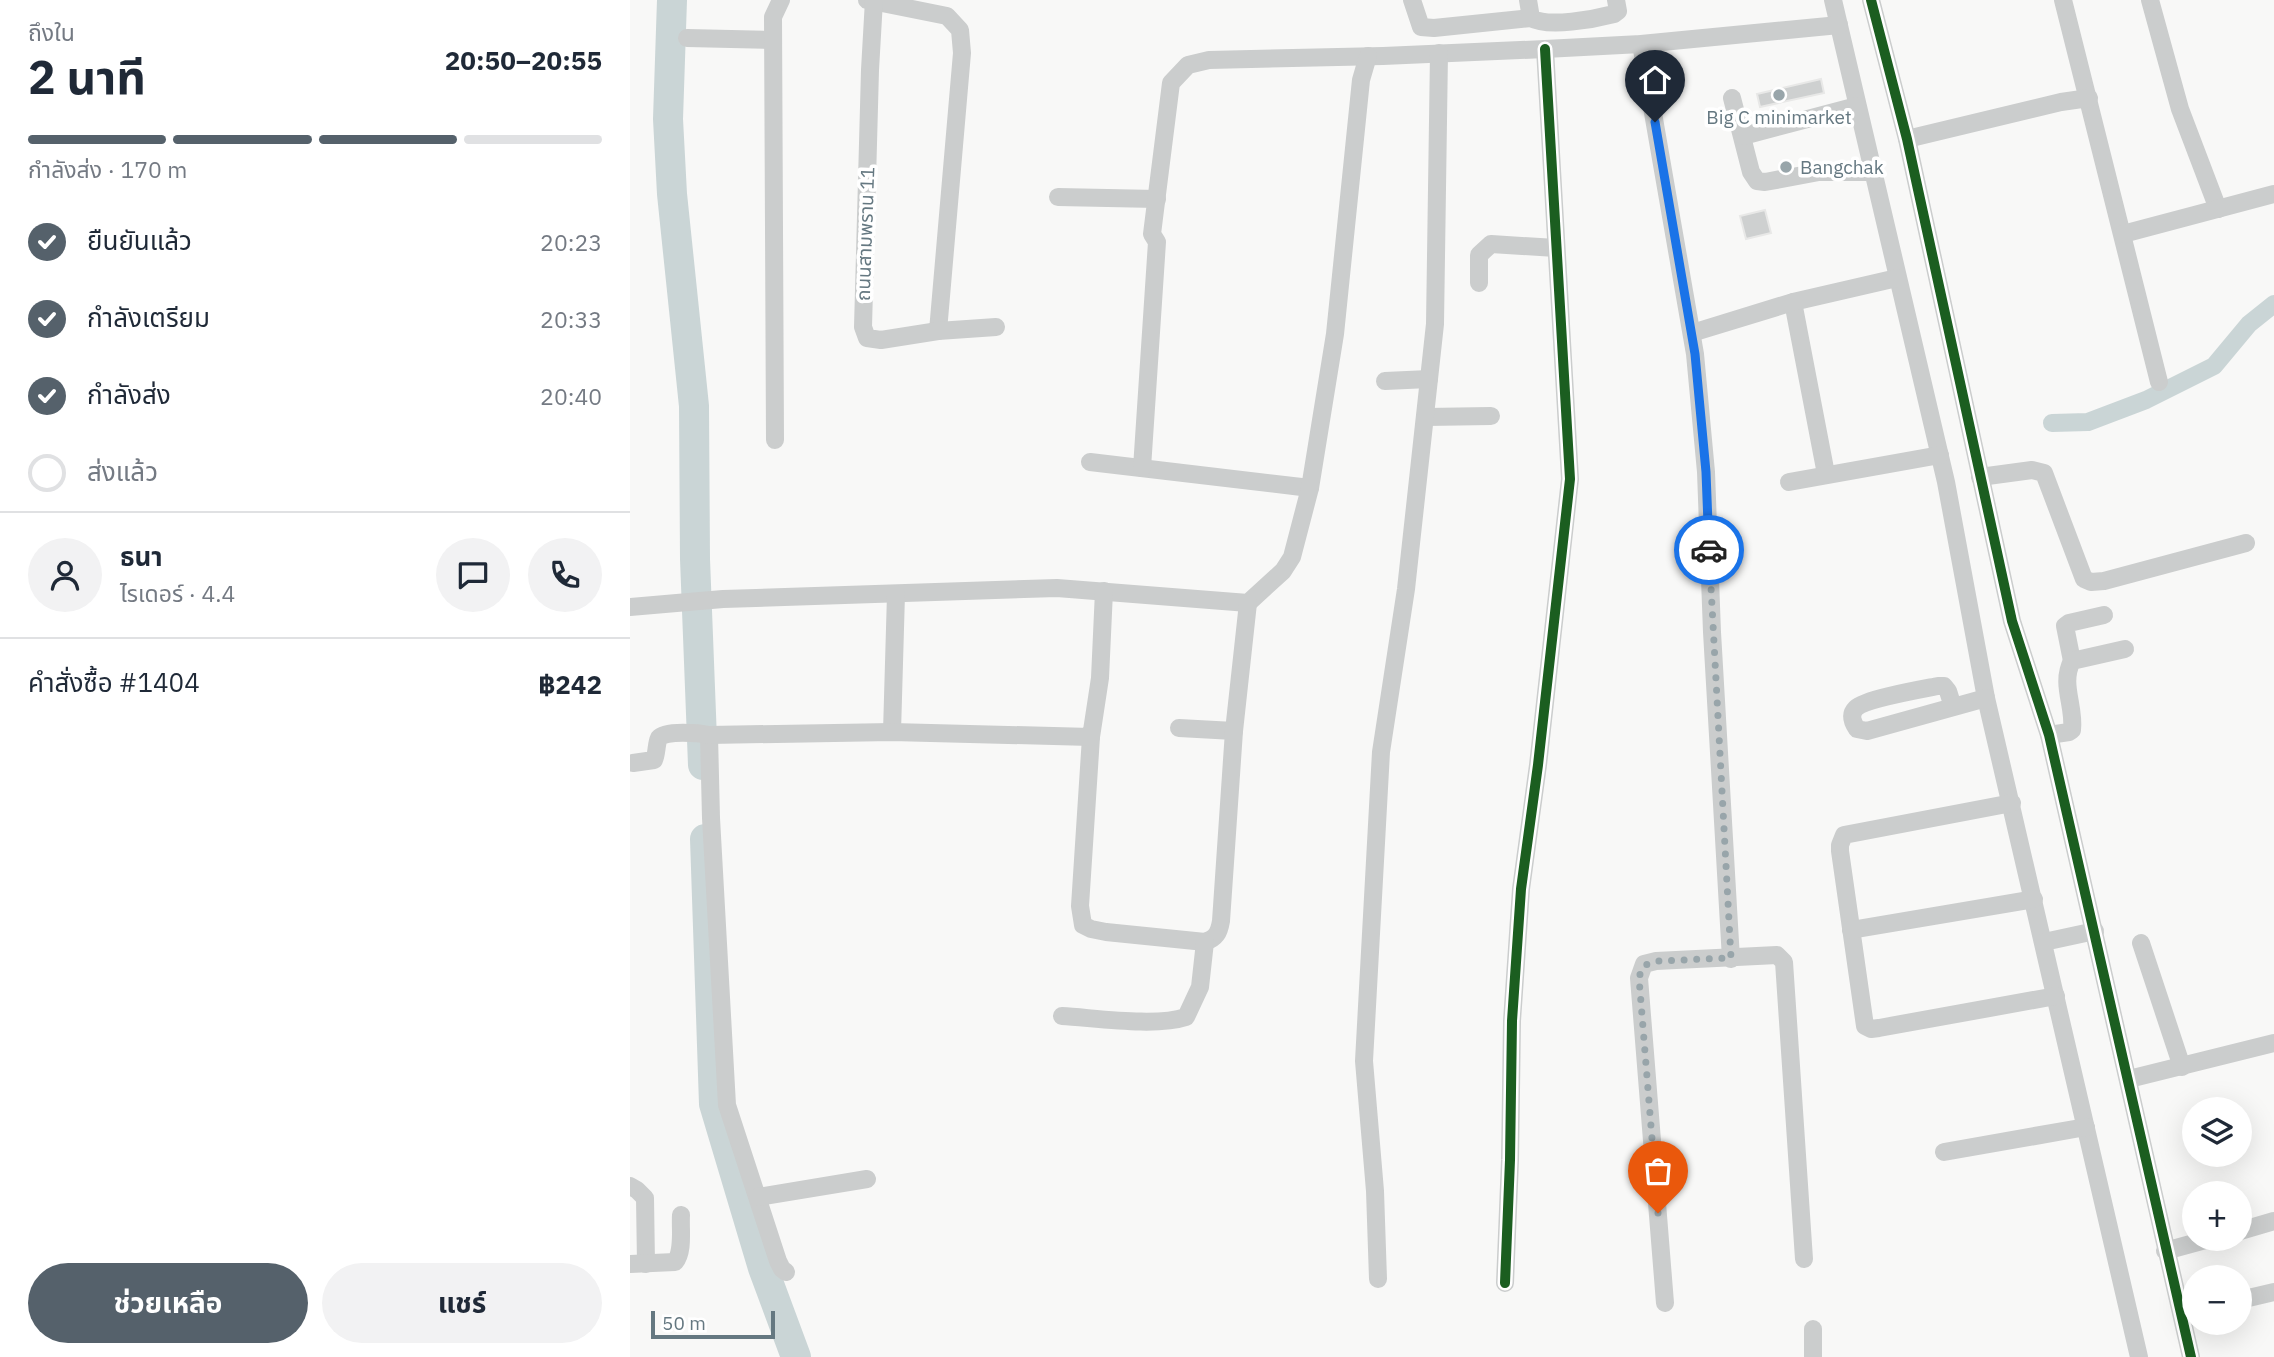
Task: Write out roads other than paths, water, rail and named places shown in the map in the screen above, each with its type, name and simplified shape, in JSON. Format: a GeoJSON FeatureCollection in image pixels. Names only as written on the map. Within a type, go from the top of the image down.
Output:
{"type":"FeatureCollection","features":[{"type":"Feature","properties":{"kind":"street"},"geometry":{"type":"LineString","coordinates":[[775,440],[773,17],[781,0]]}},
{"type":"Feature","properties":{"kind":"street"},"geometry":{"type":"LineString","coordinates":[[872,0],[947,16],[960,30],[962,53],[938,331]]}},
{"type":"Feature","properties":{"kind":"street","name":"ถนนสามพราน 11"},"geometry":{"type":"LineString","coordinates":[[872,0],[863,327],[867,338],[881,340],[938,331],[996,327]]}},
{"type":"Feature","properties":{"kind":"street"},"geometry":{"type":"LineString","coordinates":[[1412,0],[1421,27],[1434,29],[1530,9],[1534,20],[1556,22],[1603,17],[1618,10],[1616,0]]}},
{"type":"Feature","properties":{"kind":"street"},"geometry":{"type":"LineString","coordinates":[[1833,0],[1940,455],[1986,698],[2138,1357]]}},
{"type":"Feature","properties":{"kind":"street"},"geometry":{"type":"LineString","coordinates":[[1871,0],[1907,139],[2012,621],[2049,735],[2129,1079],[2165,1251],[2182,1297]]}},
{"type":"Feature","properties":{"kind":"street"},"geometry":{"type":"LineString","coordinates":[[2063,0],[2159,382]]}},
{"type":"Feature","properties":{"kind":"street"},"geometry":{"type":"LineString","coordinates":[[2150,0],[2180,109],[2218,209]]}},
{"type":"Feature","properties":{"kind":"street"},"geometry":{"type":"LineString","coordinates":[[1142,468],[1157,242],[1152,234],[1171,83],[1188,65],[1209,60],[1545,50],[1641,44],[1839,25]]}},
{"type":"Feature","properties":{"kind":"street"},"geometry":{"type":"LineString","coordinates":[[687,38],[773,40]]}},
{"type":"Feature","properties":{"kind":"street"},"geometry":{"type":"LineString","coordinates":[[1641,44],[1692,333],[1706,472],[1731,958]]}},
{"type":"Feature","properties":{"kind":"street"},"geometry":{"type":"LineString","coordinates":[[1505,1283],[1510,1160],[1511,1021],[1521,889],[1570,479],[1545,50]]}},
{"type":"Feature","properties":{"kind":"street"},"geometry":{"type":"LineString","coordinates":[[1378,1279],[1375,1191],[1364,1061],[1381,752],[1406,589],[1435,324],[1439,53]]}},
{"type":"Feature","properties":{"kind":"street"},"geometry":{"type":"LineString","coordinates":[[1104,591],[1100,678],[1091,737],[1080,906],[1083,925],[1107,932],[1205,942],[1213,939],[1219,932],[1221,921],[1234,731],[1248,603],[1283,571],[1292,557],[1310,488],[1335,334],[1361,80],[1368,56]]}},
{"type":"Feature","properties":{"kind":"street"},"geometry":{"type":"LineString","coordinates":[[1732,97],[1751,172],[1757,181],[1765,182],[1819,172],[1873,172]]}},
{"type":"Feature","properties":{"kind":"street"},"geometry":{"type":"LineString","coordinates":[[1907,139],[2089,98]]}},
{"type":"Feature","properties":{"kind":"street"},"geometry":{"type":"LineString","coordinates":[[1743,136],[1857,106]]}},
{"type":"Feature","properties":{"kind":"street"},"geometry":{"type":"LineString","coordinates":[[2123,234],[2274,194]]}},
{"type":"Feature","properties":{"kind":"street"},"geometry":{"type":"LineString","coordinates":[[1058,197],[1157,199]]}},
{"type":"Feature","properties":{"kind":"street"},"geometry":{"type":"LineString","coordinates":[[1479,283],[1479,255],[1491,244],[1556,248]]}},
{"type":"Feature","properties":{"kind":"street"},"geometry":{"type":"LineString","coordinates":[[1692,333],[1793,302],[1897,278]]}},
{"type":"Feature","properties":{"kind":"street"},"geometry":{"type":"LineString","coordinates":[[1793,302],[1826,474]]}},
{"type":"Feature","properties":{"kind":"street"},"geometry":{"type":"LineString","coordinates":[[1385,381],[1429,379]]}},
{"type":"Feature","properties":{"kind":"street"},"geometry":{"type":"LineString","coordinates":[[1426,418],[1491,416]]}},
{"type":"Feature","properties":{"kind":"street"},"geometry":{"type":"LineString","coordinates":[[1789,482],[1940,455]]}},
{"type":"Feature","properties":{"kind":"street"},"geometry":{"type":"LineString","coordinates":[[1090,462],[1310,488]]}},
{"type":"Feature","properties":{"kind":"street"},"geometry":{"type":"LineString","coordinates":[[1980,477],[2032,470],[2044,473],[2084,579],[2091,582],[2104,581],[2246,543]]}},
{"type":"Feature","properties":{"kind":"street"},"geometry":{"type":"LineString","coordinates":[[630,607],[723,599],[1057,588],[1248,603]]}},
{"type":"Feature","properties":{"kind":"street"},"geometry":{"type":"LineString","coordinates":[[892,732],[896,594]]}},
{"type":"Feature","properties":{"kind":"street"},"geometry":{"type":"LineString","coordinates":[[2049,735],[2072,730],[2066,684],[2071,661],[2065,626],[2104,615]]}},
{"type":"Feature","properties":{"kind":"street"},"geometry":{"type":"LineString","coordinates":[[2071,661],[2125,649]]}},
{"type":"Feature","properties":{"kind":"street"},"geometry":{"type":"LineString","coordinates":[[1953,706],[1948,691],[1944,686],[1938,685],[1858,706],[1853,712],[1852,720],[1857,729],[1867,731],[1986,698]]}},
{"type":"Feature","properties":{"kind":"street"},"geometry":{"type":"LineString","coordinates":[[1179,728],[1234,731]]}},
{"type":"Feature","properties":{"kind":"street"},"geometry":{"type":"LineString","coordinates":[[633,762],[654,760],[662,736],[681,733],[707,735],[892,732],[1091,737]]}},
{"type":"Feature","properties":{"kind":"street"},"geometry":{"type":"LineString","coordinates":[[707,735],[727,1105],[778,1261],[786,1272]]}},
{"type":"Feature","properties":{"kind":"street"},"geometry":{"type":"LineString","coordinates":[[2012,803],[1844,835],[1840,851],[1864,1026],[1879,1028],[2056,996]]}},
{"type":"Feature","properties":{"kind":"street"},"geometry":{"type":"LineString","coordinates":[[1851,930],[2034,900]]}},
{"type":"Feature","properties":{"kind":"street"},"geometry":{"type":"LineString","coordinates":[[2044,942],[2095,931]]}},
{"type":"Feature","properties":{"kind":"street"},"geometry":{"type":"LineString","coordinates":[[1062,1016],[1157,1021],[1172,1021],[1185,1017],[1200,987],[1205,942]]}},
{"type":"Feature","properties":{"kind":"street"},"geometry":{"type":"LineString","coordinates":[[2141,943],[2182,1066]]}},
{"type":"Feature","properties":{"kind":"street"},"geometry":{"type":"LineString","coordinates":[[1665,1303],[1639,978],[1644,964],[1656,961],[1777,955],[1784,962],[1804,1259]]}},
{"type":"Feature","properties":{"kind":"street"},"geometry":{"type":"LineString","coordinates":[[2129,1079],[2274,1043]]}},
{"type":"Feature","properties":{"kind":"street"},"geometry":{"type":"LineString","coordinates":[[1944,1152],[2086,1127]]}},
{"type":"Feature","properties":{"kind":"street"},"geometry":{"type":"LineString","coordinates":[[758,1197],[867,1180]]}},
{"type":"Feature","properties":{"kind":"street"},"geometry":{"type":"LineString","coordinates":[[630,1186],[645,1198],[638,1264],[671,1263],[679,1258],[681,1215]]}},
{"type":"Feature","properties":{"kind":"street"},"geometry":{"type":"LineString","coordinates":[[2252,1228],[2274,1222]]}},
{"type":"Feature","properties":{"kind":"street"},"geometry":{"type":"LineString","coordinates":[[2165,1251],[2182,1246]]}},
{"type":"Feature","properties":{"kind":"street"},"geometry":{"type":"LineString","coordinates":[[2252,1297],[2274,1292]]}},
{"type":"Feature","properties":{"kind":"street"},"geometry":{"type":"LineString","coordinates":[[1813,1329],[1813,1357]]}},
{"type":"Feature","properties":{"kind":"street"},"geometry":{"type":"LineString","coordinates":[[2189,1335],[2191,1357]]}},
{"type":"Feature","properties":{"kind":"waterway"},"geometry":{"type":"LineString","coordinates":[[672,0],[668,119],[672,194],[694,406],[695,559],[703,765]]}},
{"type":"Feature","properties":{"kind":"waterway"},"geometry":{"type":"LineString","coordinates":[[2052,423],[2088,422],[2146,400],[2214,366],[2249,324],[2274,304]]}},
{"type":"Feature","properties":{"kind":"waterway"},"geometry":{"type":"LineString","coordinates":[[705,839],[714,1104],[763,1268],[796,1357]]}},
{"type":"Feature","properties":{"kind":"place","name":"Big C minimarket"},"geometry":{"type":"Point","coordinates":[1779,95]}},
{"type":"Feature","properties":{"kind":"place","name":"Bangchak"},"geometry":{"type":"Point","coordinates":[1786,167]}}]}
